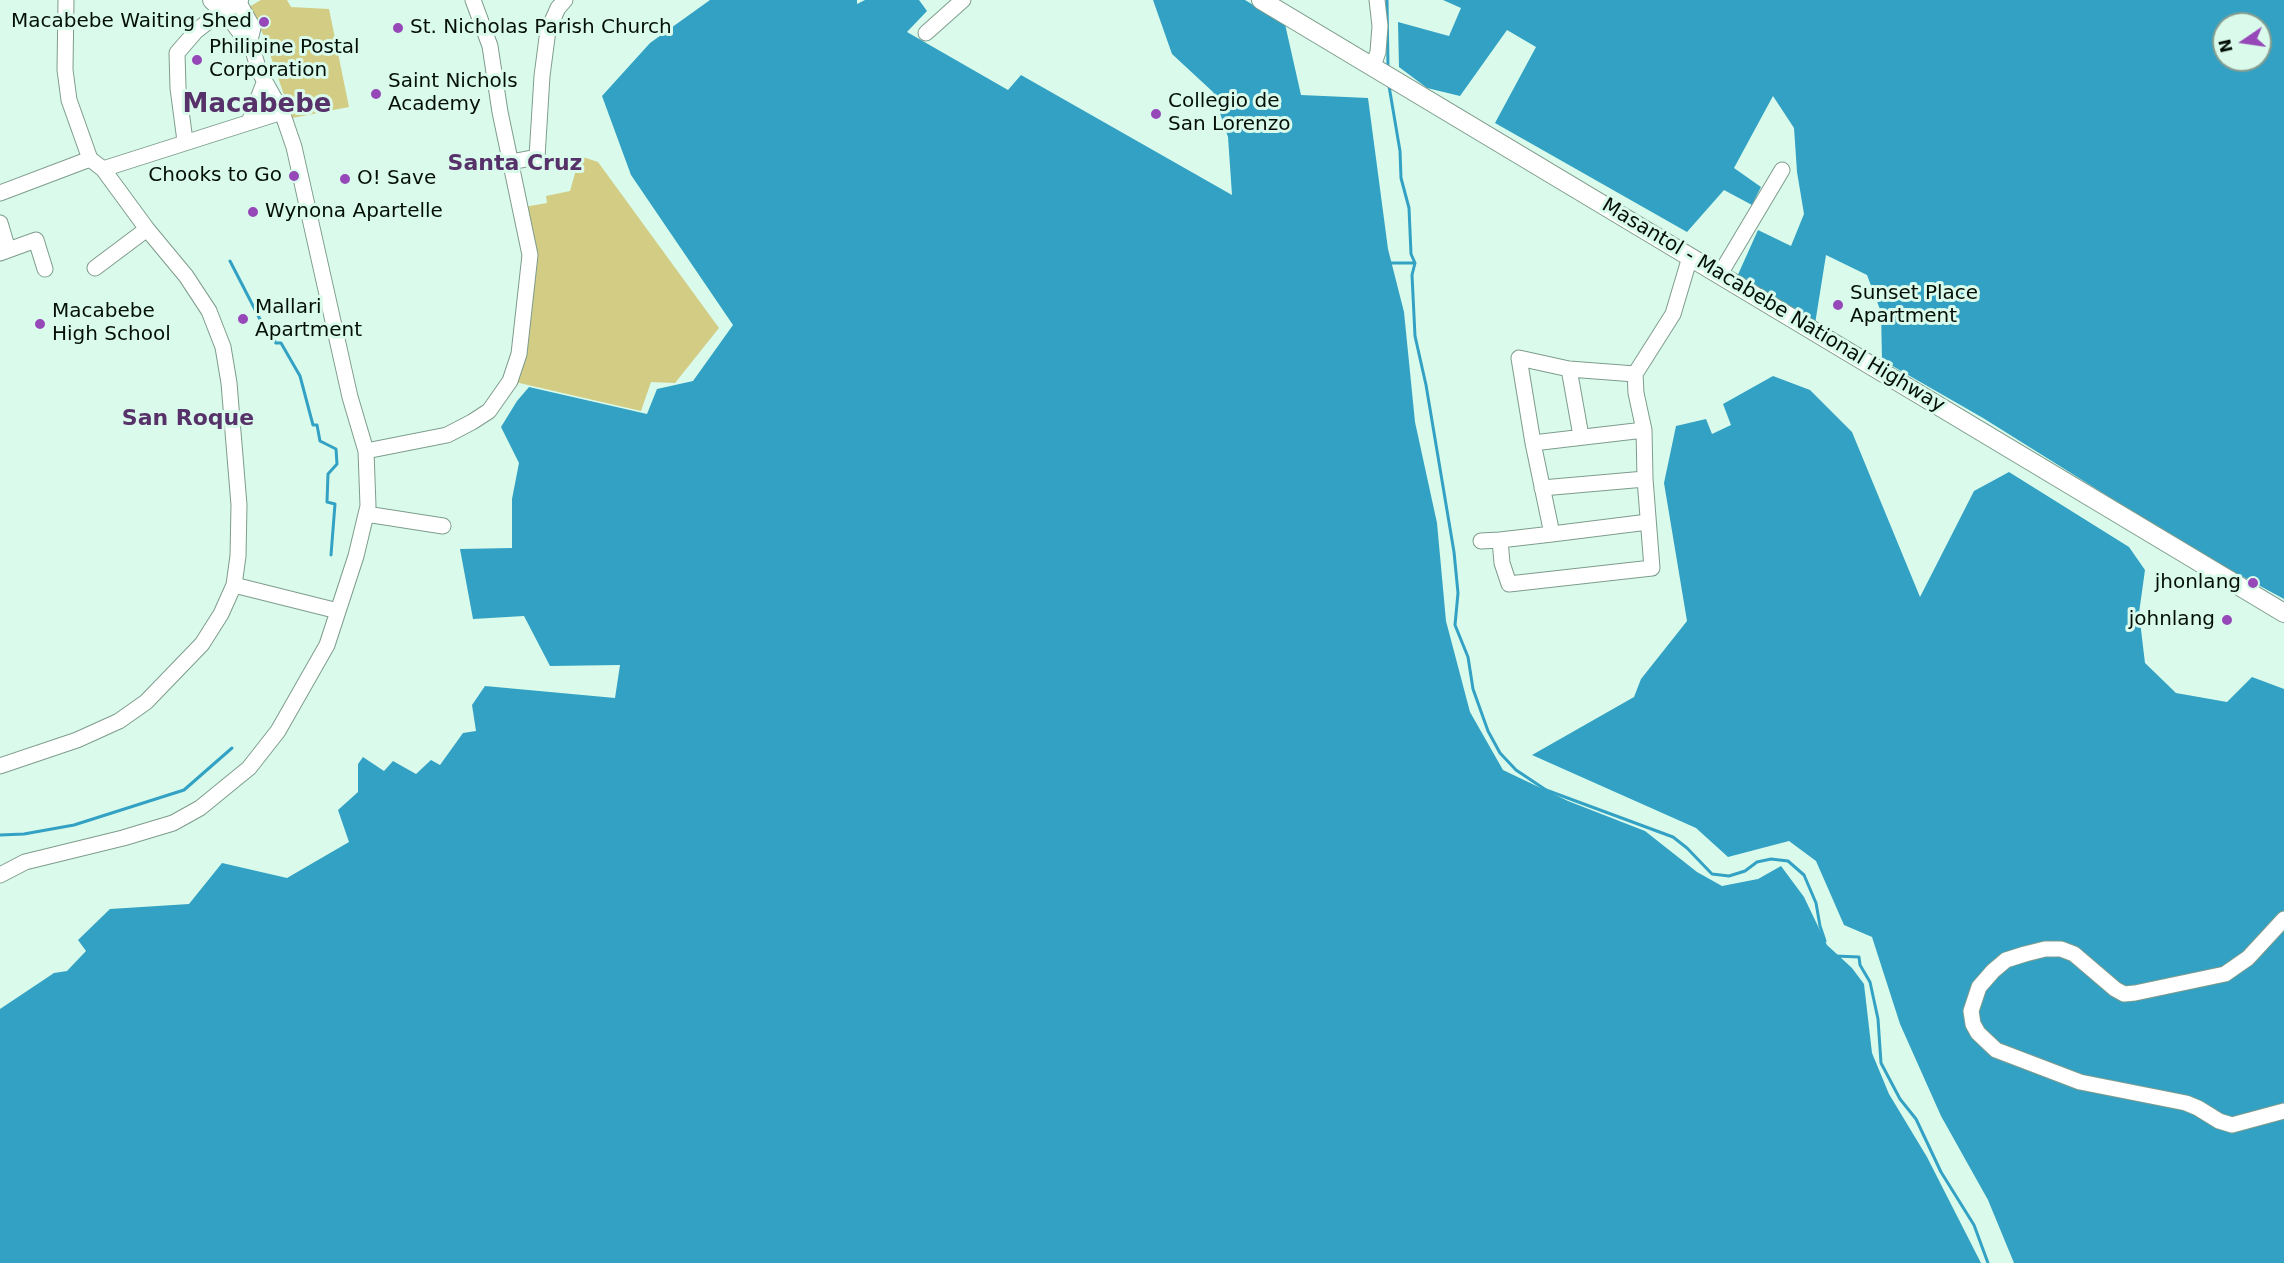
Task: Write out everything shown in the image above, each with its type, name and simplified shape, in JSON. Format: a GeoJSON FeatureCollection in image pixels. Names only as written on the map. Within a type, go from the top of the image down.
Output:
{"type":"FeatureCollection","features":[{"type":"Feature","properties":{"kind":"main road","name":"Masantol - Macabebe National Highway"},"geometry":{"type":"LineString","coordinates":[[1261,0],[2284,613]]}},
{"type":"Feature","properties":{"kind":"street"},"geometry":{"type":"LineString","coordinates":[[0,766],[77,740],[119,721],[147,702],[202,644],[221,614],[234,585],[238,556],[239,505],[224,347],[209,311],[186,276],[147,229],[103,169],[90,159],[69,100],[65,70],[66,0]]}},
{"type":"Feature","properties":{"kind":"street"},"geometry":{"type":"LineString","coordinates":[[366,451],[447,435],[489,411],[510,381],[519,354],[530,255],[500,112],[490,46],[473,0]]}},
{"type":"Feature","properties":{"kind":"street"},"geometry":{"type":"LineString","coordinates":[[511,162],[537,157],[542,76],[548,30],[558,8],[565,0]]}},
{"type":"Feature","properties":{"kind":"street"},"geometry":{"type":"LineString","coordinates":[[926,33],[963,0]]}},
{"type":"Feature","properties":{"kind":"street"},"geometry":{"type":"LineString","coordinates":[[1375,67],[1380,26],[1377,0]]}},
{"type":"Feature","properties":{"kind":"street"},"geometry":{"type":"LineString","coordinates":[[0,874],[25,861],[123,838],[173,823],[200,808],[249,768],[278,731],[327,645],[356,556],[368,507],[366,451],[350,397],[294,147],[282,112],[264,83],[250,40],[242,34],[228,3],[196,31],[177,53],[177,88],[185,141]]}},
{"type":"Feature","properties":{"kind":"street"},"geometry":{"type":"LineString","coordinates":[[249,122],[264,83]]}},
{"type":"Feature","properties":{"kind":"street"},"geometry":{"type":"LineString","coordinates":[[103,169],[282,112]]}},
{"type":"Feature","properties":{"kind":"street"},"geometry":{"type":"LineString","coordinates":[[0,193],[90,159]]}},
{"type":"Feature","properties":{"kind":"street"},"geometry":{"type":"LineString","coordinates":[[1720,274],[1782,170]]}},
{"type":"Feature","properties":{"kind":"street"},"geometry":{"type":"LineString","coordinates":[[0,223],[4,251],[36,240],[45,269]]}},
{"type":"Feature","properties":{"kind":"street"},"geometry":{"type":"LineString","coordinates":[[95,268],[147,229]]}},
{"type":"Feature","properties":{"kind":"street"},"geometry":{"type":"LineString","coordinates":[[1500,540],[1502,563],[1509,584],[1652,568],[1645,479],[1644,430],[1636,393],[1635,374],[1673,314],[1690,257]]}},
{"type":"Feature","properties":{"kind":"street"},"geometry":{"type":"LineString","coordinates":[[1552,534],[1533,443],[1519,358],[1569,369],[1635,374]]}},
{"type":"Feature","properties":{"kind":"street"},"geometry":{"type":"LineString","coordinates":[[1569,369],[1581,436]]}},
{"type":"Feature","properties":{"kind":"street"},"geometry":{"type":"LineString","coordinates":[[1533,443],[1644,430]]}},
{"type":"Feature","properties":{"kind":"street"},"geometry":{"type":"LineString","coordinates":[[1542,488],[1645,479]]}},
{"type":"Feature","properties":{"kind":"street"},"geometry":{"type":"LineString","coordinates":[[366,514],[443,525]]}},
{"type":"Feature","properties":{"kind":"street"},"geometry":{"type":"LineString","coordinates":[[1481,541],[1648,522]]}},
{"type":"Feature","properties":{"kind":"street"},"geometry":{"type":"LineString","coordinates":[[234,585],[339,611]]}},
{"type":"Feature","properties":{"kind":"street"},"geometry":{"type":"LineString","coordinates":[[2284,919],[2237,968],[2211,979],[2135,993],[2124,994],[2115,989],[2074,954],[2061,949],[2045,949],[2006,960],[1979,987],[1971,1011],[1978,1033],[1996,1050],[2088,1085],[2175,1100],[2193,1105],[2232,1125],[2284,1112]]}},
{"type":"Feature","properties":{"kind":"shaded area"},"geometry":{"type":"Polygon","coordinates":[[[261,0],[287,0],[291,7],[329,9],[349,107],[292,118],[263,34],[249,7],[261,0]]]}},
{"type":"Feature","properties":{"kind":"shaded area"},"geometry":{"type":"Polygon","coordinates":[[[580,156],[598,162],[719,328],[675,383],[651,382],[641,411],[515,382],[527,337],[524,207],[547,203],[546,196],[570,191],[580,156]]]}},
{"type":"Feature","properties":{"kind":"water"},"geometry":{"type":"Polygon","coordinates":[[[710,0],[857,0],[857,4],[865,0],[919,0],[927,11],[907,32],[1008,90],[1021,75],[1232,195],[1228,137],[1213,92],[1172,54],[1153,0],[1245,0],[1285,24],[1301,95],[1368,98],[1388,249],[1404,312],[1415,422],[1437,523],[1446,621],[1470,712],[1503,770],[1568,801],[1645,831],[1697,872],[1722,886],[1758,879],[1781,866],[1804,897],[1827,945],[1852,968],[1864,984],[1872,1053],[1889,1094],[1927,1157],[1981,1263],[0,1263],[0,1009],[54,973],[67,971],[86,951],[78,940],[110,909],[189,904],[222,863],[287,878],[349,842],[338,810],[358,792],[358,764],[363,757],[384,771],[393,761],[416,774],[431,760],[440,765],[463,733],[476,731],[472,705],[485,686],[615,698],[620,665],[550,666],[524,616],[473,619],[460,549],[512,548],[512,499],[519,463],[501,427],[517,401],[529,387],[647,414],[657,389],[693,381],[733,325],[631,175],[602,96],[650,43],[710,0]]]}},
{"type":"Feature","properties":{"kind":"water"},"geometry":{"type":"Polygon","coordinates":[[[1443,0],[2284,0],[2284,599],[2170,537],[1983,418],[1882,360],[1881,312],[1867,275],[1826,255],[1815,324],[1736,279],[1758,230],[1791,246],[1804,214],[1797,172],[1794,128],[1773,96],[1734,168],[1761,187],[1752,205],[1724,190],[1687,232],[1495,123],[1536,47],[1507,30],[1460,96],[1427,88],[1399,67],[1398,22],[1449,36],[1461,8],[1443,0]]]}},
{"type":"Feature","properties":{"kind":"water"},"geometry":{"type":"Polygon","coordinates":[[[1773,376],[1810,390],[1852,432],[1920,597],[1974,491],[2009,472],[2129,547],[2145,570],[2139,613],[2145,663],[2176,693],[2227,702],[2252,677],[2284,689],[2284,1263],[2014,1263],[1988,1200],[1941,1116],[1900,1024],[1872,937],[1844,925],[1816,861],[1789,841],[1728,857],[1696,828],[1532,755],[1634,697],[1641,679],[1687,621],[1664,483],[1676,426],[1706,419],[1712,434],[1731,425],[1723,404],[1773,376]]]}},
{"type":"Feature","properties":{"kind":"waterway"},"geometry":{"type":"LineString","coordinates":[[1387,0],[1388,67]]}},
{"type":"Feature","properties":{"kind":"waterway"},"geometry":{"type":"LineString","coordinates":[[1389,86],[1400,151],[1401,178],[1409,208],[1411,254],[1415,263],[1412,275],[1415,336],[1426,385],[1454,552],[1458,593],[1455,625],[1468,657],[1473,689],[1488,731],[1500,753],[1516,770],[1546,790],[1673,837],[1712,874],[1729,876],[1745,871],[1757,862],[1771,859],[1788,861],[1804,875],[1816,903],[1825,941]]}},
{"type":"Feature","properties":{"kind":"waterway"},"geometry":{"type":"LineString","coordinates":[[230,261],[265,329],[276,343],[281,343],[300,376],[313,425],[317,425],[320,441],[336,449],[337,464],[328,474],[327,502],[335,504],[331,555]]}},
{"type":"Feature","properties":{"kind":"waterway"},"geometry":{"type":"LineString","coordinates":[[1389,263],[1415,263]]}},
{"type":"Feature","properties":{"kind":"waterway"},"geometry":{"type":"LineString","coordinates":[[0,835],[24,834],[74,825],[184,790],[232,748]]}},
{"type":"Feature","properties":{"kind":"waterway"},"geometry":{"type":"LineString","coordinates":[[1835,956],[1859,957],[1860,965],[1870,982],[1878,1019],[1881,1063],[1900,1099],[1916,1119],[1941,1172],[1974,1225],[1988,1263]]}},
{"type":"Feature","properties":{"kind":"place","name":"Macabebe Waiting Shed"},"geometry":{"type":"Point","coordinates":[264,22]}},
{"type":"Feature","properties":{"kind":"place","name":"St. Nicholas Parish Church"},"geometry":{"type":"Point","coordinates":[398,28]}},
{"type":"Feature","properties":{"kind":"place","name":"Philipine Postal Corporation"},"geometry":{"type":"Point","coordinates":[197,60]}},
{"type":"Feature","properties":{"kind":"place","name":"Saint Nichols Academy"},"geometry":{"type":"Point","coordinates":[376,94]}},
{"type":"Feature","properties":{"kind":"place","name":"Collegio de San Lorenzo"},"geometry":{"type":"Point","coordinates":[1156,114]}},
{"type":"Feature","properties":{"kind":"place","name":"Chooks to Go"},"geometry":{"type":"Point","coordinates":[294,176]}},
{"type":"Feature","properties":{"kind":"place","name":"O! Save"},"geometry":{"type":"Point","coordinates":[345,179]}},
{"type":"Feature","properties":{"kind":"place","name":"Wynona Apartelle"},"geometry":{"type":"Point","coordinates":[253,212]}},
{"type":"Feature","properties":{"kind":"place","name":"Sunset Place Apartment"},"geometry":{"type":"Point","coordinates":[1838,305]}},
{"type":"Feature","properties":{"kind":"place","name":"Mallari Apartment"},"geometry":{"type":"Point","coordinates":[243,319]}},
{"type":"Feature","properties":{"kind":"place","name":"Macabebe High School"},"geometry":{"type":"Point","coordinates":[40,324]}},
{"type":"Feature","properties":{"kind":"place","name":"jhonlang"},"geometry":{"type":"Point","coordinates":[2253,583]}},
{"type":"Feature","properties":{"kind":"place","name":"johnlang"},"geometry":{"type":"Point","coordinates":[2227,620]}},
{"type":"Feature","properties":{"kind":"district","name":"Macabebe"},"geometry":{"type":"Point","coordinates":[257,105]}},
{"type":"Feature","properties":{"kind":"district","name":"Santa Cruz"},"geometry":{"type":"Point","coordinates":[515,164]}},
{"type":"Feature","properties":{"kind":"district","name":"San Roque"},"geometry":{"type":"Point","coordinates":[188,419]}}]}
